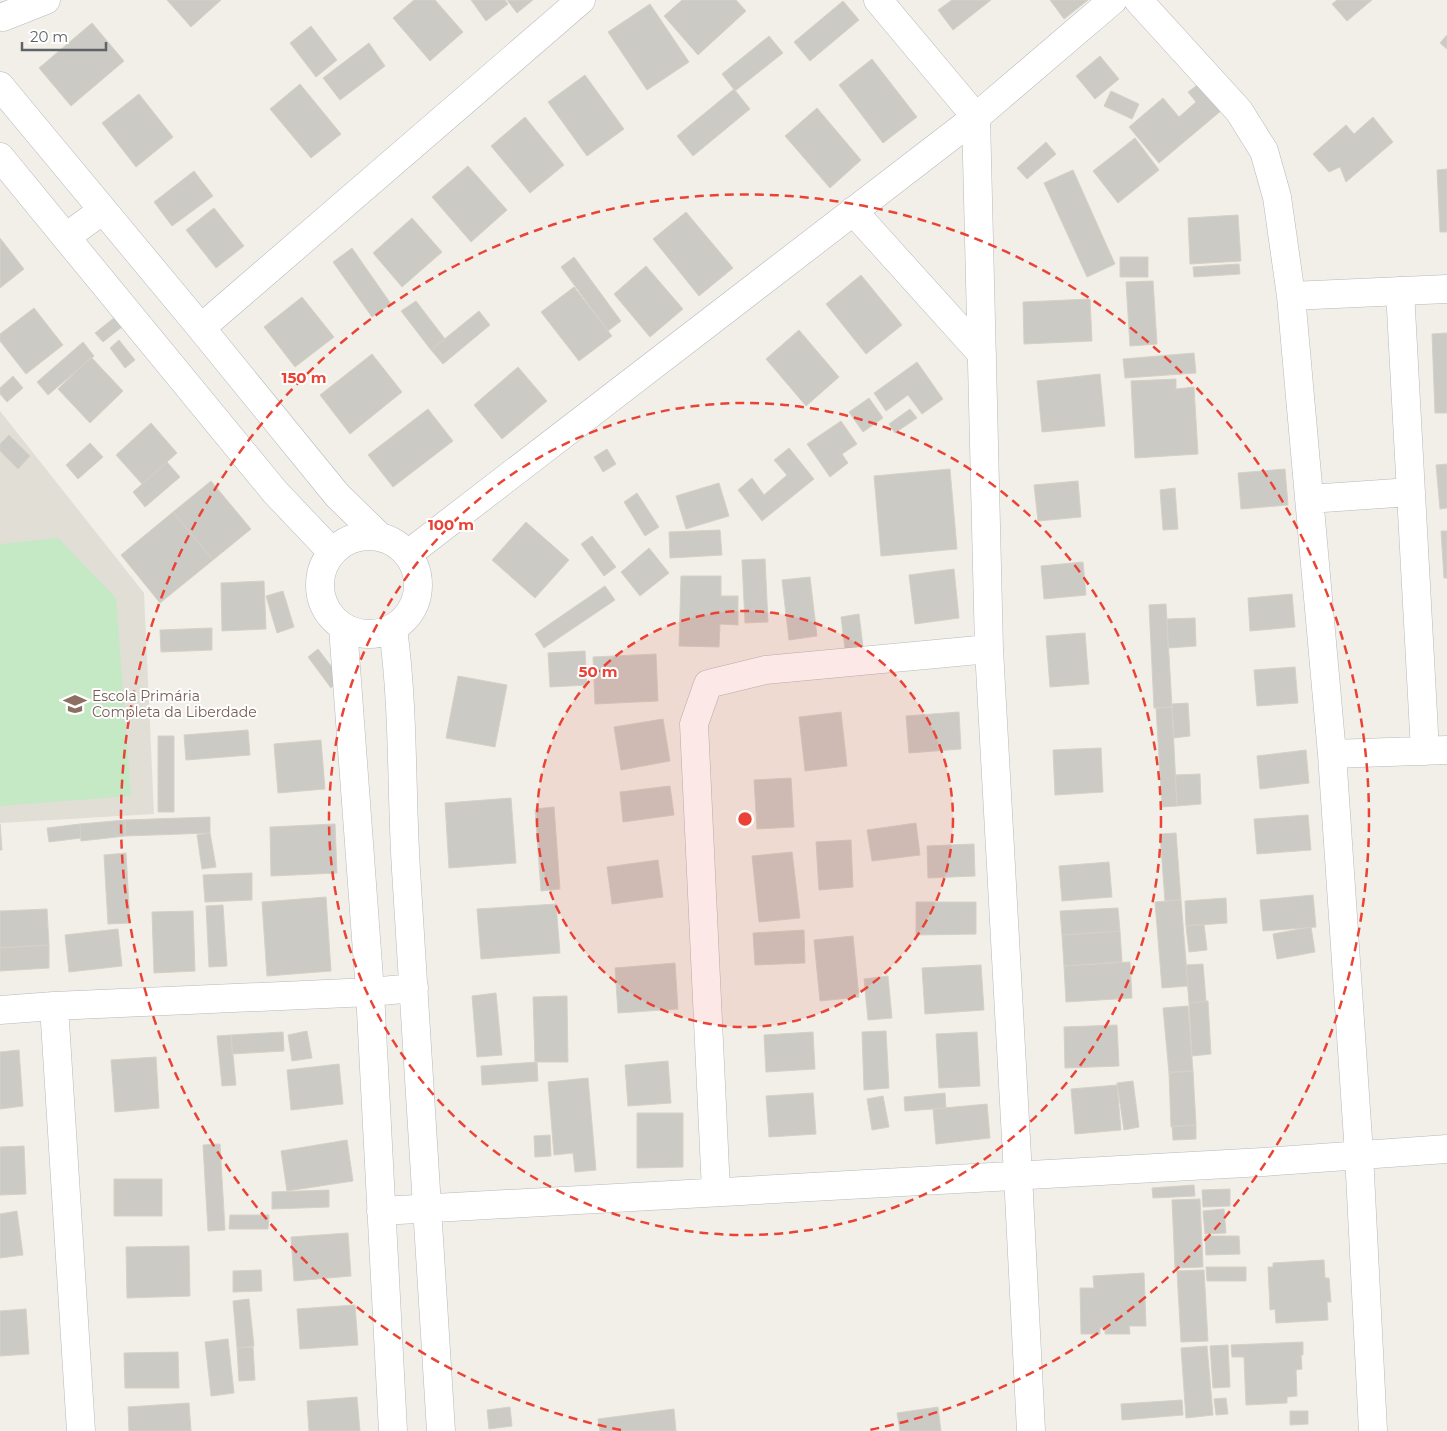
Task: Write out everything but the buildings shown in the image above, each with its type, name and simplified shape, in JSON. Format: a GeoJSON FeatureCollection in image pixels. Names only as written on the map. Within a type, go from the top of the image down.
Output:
{"type":"FeatureCollection","features":[{"type":"Feature","properties":{"kind":"street"},"geometry":{"type":"LineString","coordinates":[[3,13],[46,0]]}},
{"type":"Feature","properties":{"kind":"street"},"geometry":{"type":"LineString","coordinates":[[201,328],[581,0]]}},
{"type":"Feature","properties":{"kind":"street"},"geometry":{"type":"LineString","coordinates":[[878,0],[976,117],[988,649],[1031,1431]]}},
{"type":"Feature","properties":{"kind":"street"},"geometry":{"type":"LineString","coordinates":[[408,554],[976,117],[1113,0]]}},
{"type":"Feature","properties":{"kind":"street"},"geometry":{"type":"LineString","coordinates":[[1138,0],[1239,111],[1264,151],[1277,197],[1291,296],[1332,754],[1359,1154],[1373,1431]]}},
{"type":"Feature","properties":{"kind":"street"},"geometry":{"type":"LineString","coordinates":[[0,86],[337,495],[379,536]]}},
{"type":"Feature","properties":{"kind":"street"},"geometry":{"type":"LineString","coordinates":[[0,156],[275,492],[332,552]]}},
{"type":"Feature","properties":{"kind":"street"},"geometry":{"type":"LineString","coordinates":[[66,237],[103,210]]}},
{"type":"Feature","properties":{"kind":"street"},"geometry":{"type":"LineString","coordinates":[[853,211],[982,354]]}},
{"type":"Feature","properties":{"kind":"street"},"geometry":{"type":"LineString","coordinates":[[1291,296],[1447,288]]}},
{"type":"Feature","properties":{"kind":"street"},"geometry":{"type":"LineString","coordinates":[[1332,754],[1436,751],[1411,492],[1400,291]]}},
{"type":"Feature","properties":{"kind":"street"},"geometry":{"type":"LineString","coordinates":[[1309,499],[1411,492]]}},
{"type":"Feature","properties":{"kind":"street"},"geometry":{"type":"LineString","coordinates":[[362,536],[379,536],[395,542],[408,554],[416,569],[419,586],[415,603],[406,618],[393,629],[377,634],[359,634],[343,627],[330,616],[322,601],[320,584],[323,566],[332,552],[346,541],[362,536]]}},
{"type":"Feature","properties":{"kind":"street"},"geometry":{"type":"LineString","coordinates":[[343,627],[370,992],[393,1431]]}},
{"type":"Feature","properties":{"kind":"street"},"geometry":{"type":"LineString","coordinates":[[393,629],[398,664],[401,710],[406,868],[441,1431]]}},
{"type":"Feature","properties":{"kind":"street"},"geometry":{"type":"LineString","coordinates":[[716,1192],[694,724],[708,684],[765,670],[988,649]]}},
{"type":"Feature","properties":{"kind":"street"},"geometry":{"type":"LineString","coordinates":[[0,1010],[370,992],[414,988]]}},
{"type":"Feature","properties":{"kind":"street"},"geometry":{"type":"LineString","coordinates":[[54,1006],[81,1431]]}},
{"type":"Feature","properties":{"kind":"street"},"geometry":{"type":"LineString","coordinates":[[381,1211],[1263,1162],[1447,1149]]}},
{"type":"Feature","properties":{"kind":"shaded area","name":"Escola Primária Completa da Liberdade"},"geometry":{"type":"Polygon","coordinates":[[[0,411],[144,593],[154,814],[0,823],[0,411]]]}},
{"type":"Feature","properties":{"kind":"green space","name":"Escola Primária Completa da Liberdade"},"geometry":{"type":"Polygon","coordinates":[[[58,538],[116,598],[131,796],[0,806],[0,544],[58,538]]]}},
{"type":"Feature","properties":{"kind":"place","name":"Escola Primária Completa da Liberdade"},"geometry":{"type":"Point","coordinates":[75,704]}}]}
